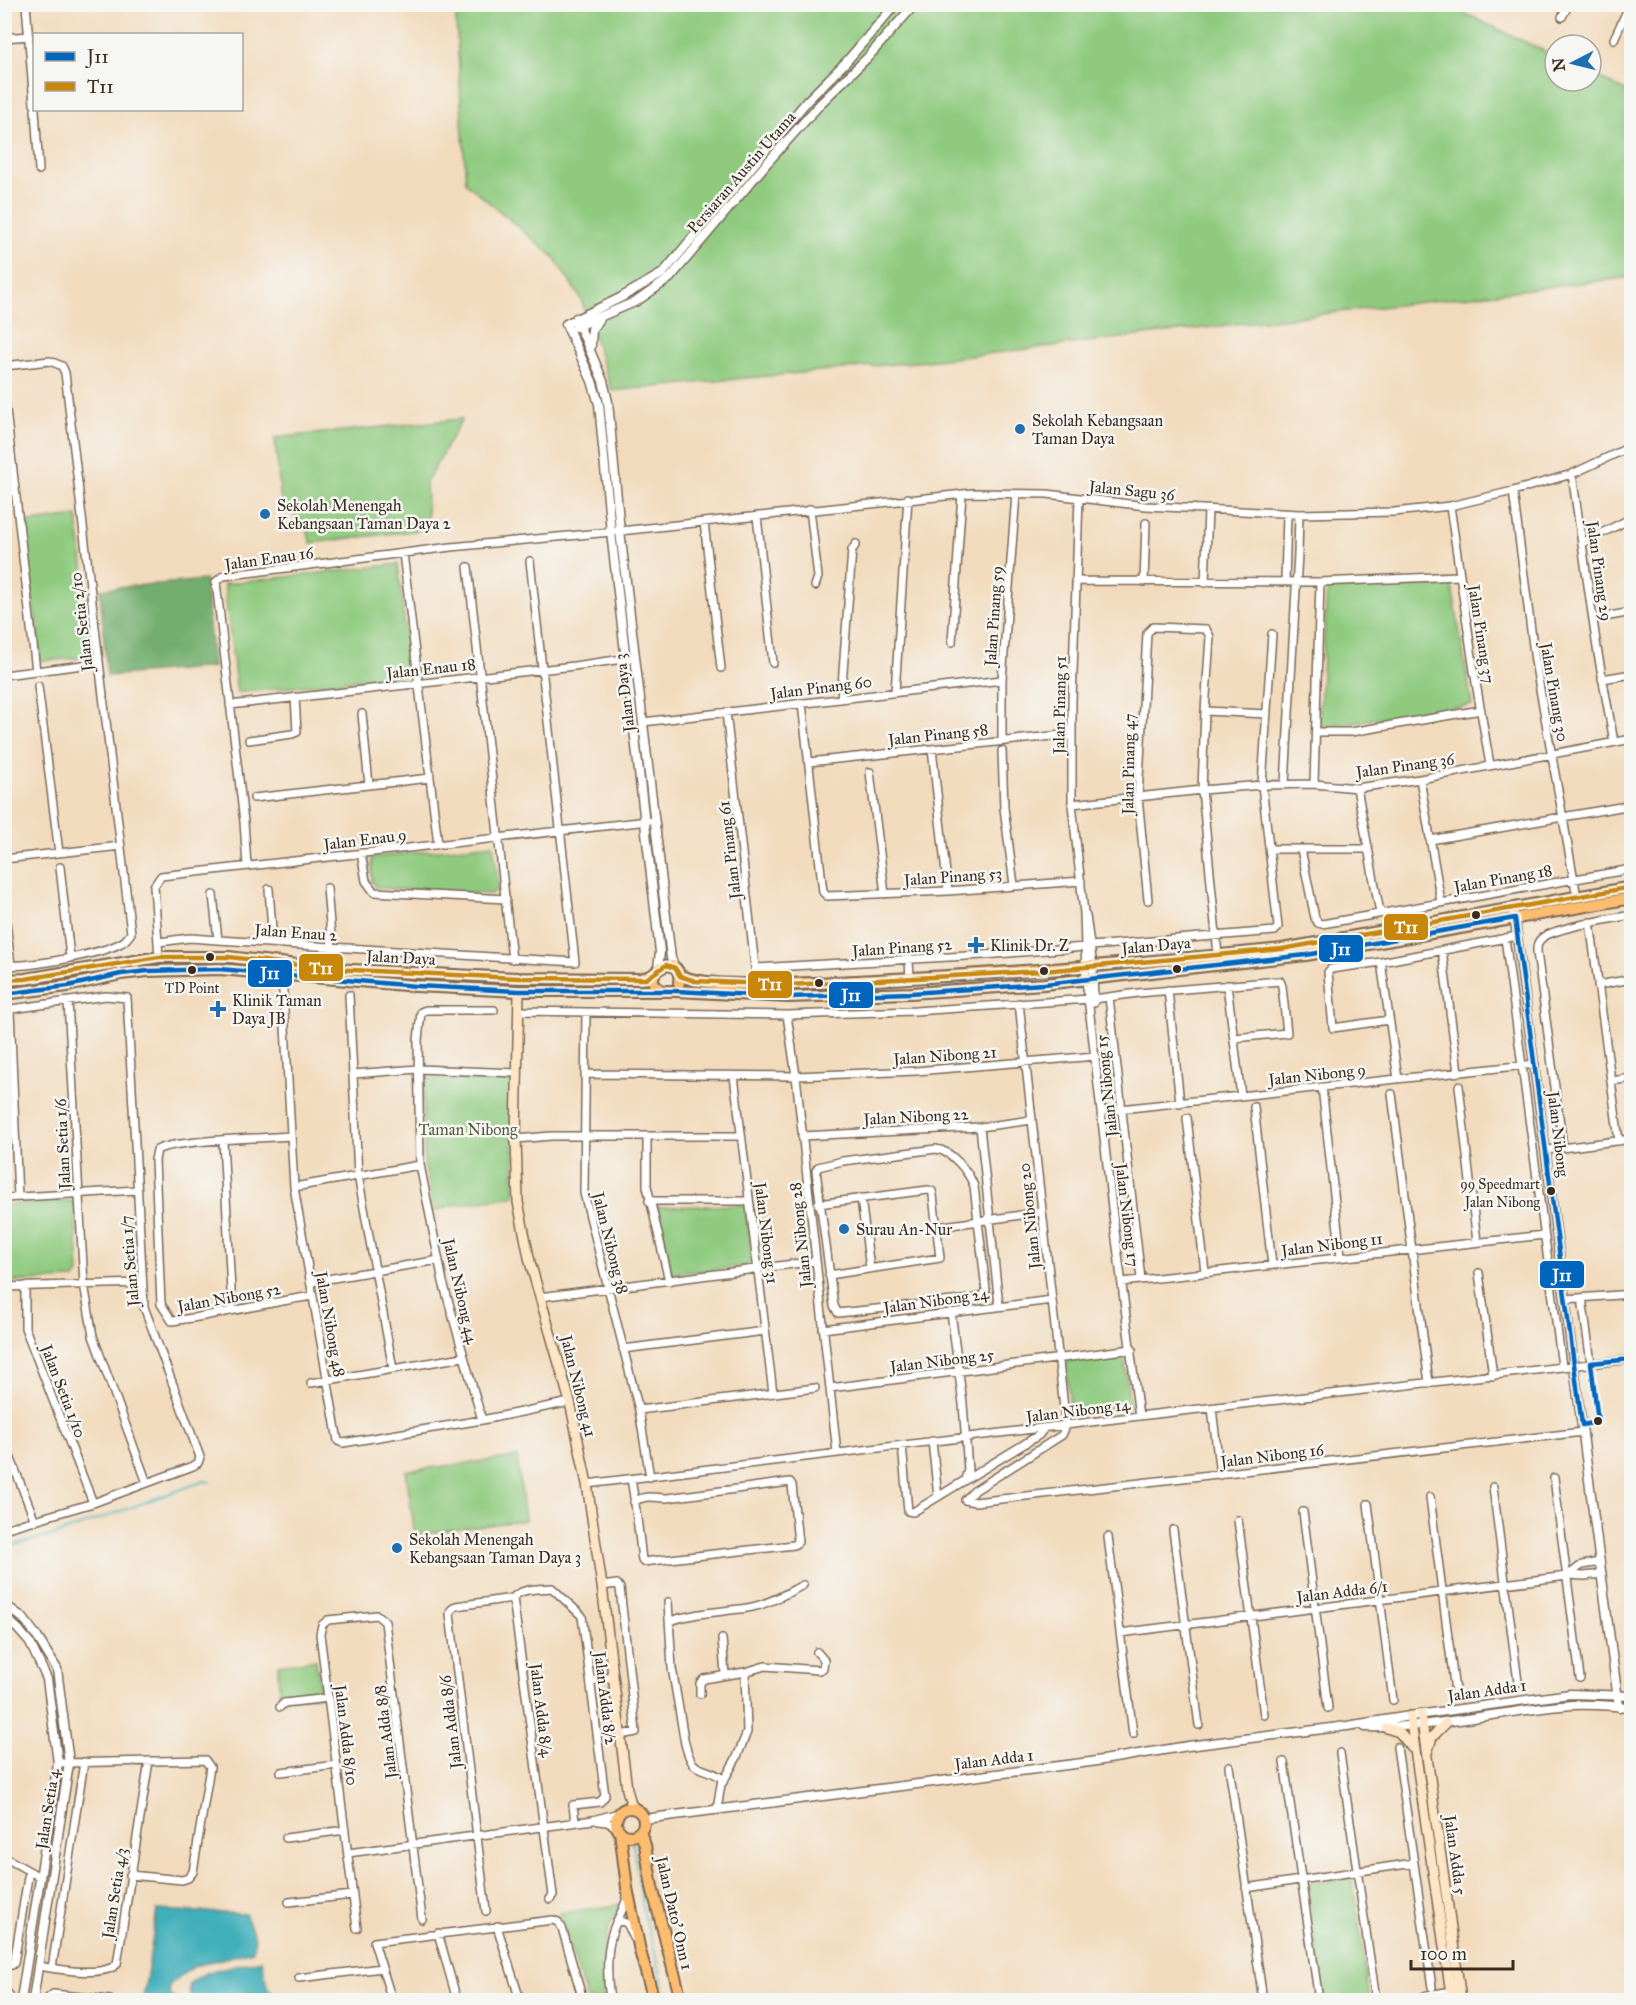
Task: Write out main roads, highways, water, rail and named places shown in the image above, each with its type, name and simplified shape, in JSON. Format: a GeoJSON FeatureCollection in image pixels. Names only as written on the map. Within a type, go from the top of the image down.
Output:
{"type":"FeatureCollection","features":[{"type":"Feature","properties":{"kind":"main road","name":"Jalan Daya"},"geometry":{"type":"LineString","coordinates":[[4,994],[37,991],[121,974],[159,970],[219,969],[416,986],[519,991],[667,991],[800,996],[911,993],[1090,979],[1306,955],[1632,887]]}},
{"type":"Feature","properties":{"kind":"main road","name":"Jalan Daya"},"geometry":{"type":"LineString","coordinates":[[677,972],[695,981],[788,985],[1089,966],[1282,949],[1514,913],[1632,898]]}},
{"type":"Feature","properties":{"kind":"main road","name":"Jalan Daya"},"geometry":{"type":"LineString","coordinates":[[4,980],[159,957],[229,957],[332,969],[519,978],[640,979],[656,972]]}},
{"type":"Feature","properties":{"kind":"main road"},"geometry":{"type":"LineString","coordinates":[[666,965],[677,972],[679,985],[667,991],[656,986],[656,972],[666,965]]}},
{"type":"Feature","properties":{"kind":"main road","name":"Jalan Nibong 41"},"geometry":{"type":"LineString","coordinates":[[519,991],[516,1139],[518,1202],[530,1262],[570,1402],[587,1484],[627,1789],[626,1810]]}},
{"type":"Feature","properties":{"kind":"main road","name":"Jalan Adda 5"},"geometry":{"type":"LineString","coordinates":[[1420,1714],[1427,1754],[1454,1997]]}},
{"type":"Feature","properties":{"kind":"main road","name":"Jalan Adda 5"},"geometry":{"type":"LineString","coordinates":[[1410,1716],[1454,1997]]}},
{"type":"Feature","properties":{"kind":"main road"},"geometry":{"type":"LineString","coordinates":[[1427,1754],[1432,1737],[1446,1723]]}},
{"type":"Feature","properties":{"kind":"main road"},"geometry":{"type":"LineString","coordinates":[[1387,1728],[1399,1732],[1415,1752]]}},
{"type":"Feature","properties":{"kind":"main road"},"geometry":{"type":"LineString","coordinates":[[619,1830],[630,1836],[640,1832],[644,1826],[641,1813],[626,1810],[616,1821],[640,1951],[654,2001]]}},
{"type":"Feature","properties":{"kind":"main road","name":"Jalan Dato' Onn 1"},"geometry":{"type":"LineString","coordinates":[[640,1832],[681,2001]]}},
{"type":"Feature","properties":{"kind":"water"},"geometry":{"type":"Polygon","coordinates":[[[157,1910],[245,1914],[255,1937],[253,1951],[194,1966],[170,1984],[169,1994],[176,2000],[143,2000],[157,1910]]]}},
{"type":"Feature","properties":{"kind":"water"},"geometry":{"type":"Polygon","coordinates":[[[262,1960],[267,1987],[276,2000],[193,2000],[189,1987],[196,1978],[235,1965],[262,1960]]]}},
{"type":"Feature","properties":{"kind":"waterway"},"geometry":{"type":"LineString","coordinates":[[4,1547],[55,1535],[204,1481],[210,1482]]}},
{"type":"Feature","properties":{"kind":"waterway"},"geometry":{"type":"LineString","coordinates":[[632,1838],[644,1914],[668,2000]]}},
{"type":"Feature","properties":{"kind":"place","name":"Sekolah Kebangsaan Taman Daya"},"geometry":{"type":"Point","coordinates":[1020,429]}},
{"type":"Feature","properties":{"kind":"place","name":"Sekolah Menengah Kebangsaan Taman Daya 2"},"geometry":{"type":"Point","coordinates":[265,514]}},
{"type":"Feature","properties":{"kind":"place","name":"Klinik Dr. Z"},"geometry":{"type":"Point","coordinates":[976,945]}},
{"type":"Feature","properties":{"kind":"place","name":"TD Point"},"geometry":{"type":"Point","coordinates":[192,970]}},
{"type":"Feature","properties":{"kind":"place","name":"Klinik Taman Daya JB"},"geometry":{"type":"Point","coordinates":[218,1009]}},
{"type":"Feature","properties":{"kind":"place","name":"99 Speedmart Jalan Nibong"},"geometry":{"type":"Point","coordinates":[1551,1191]}},
{"type":"Feature","properties":{"kind":"place","name":"Surau An-Nur"},"geometry":{"type":"Point","coordinates":[844,1229]}},
{"type":"Feature","properties":{"kind":"place","name":"Sekolah Menengah Kebangsaan Taman Daya 3"},"geometry":{"type":"Point","coordinates":[397,1548]}},
{"type":"Feature","properties":{"kind":"park label","name":"Taman Nibong"},"geometry":{"type":"Point","coordinates":[468,1129]}}]}
